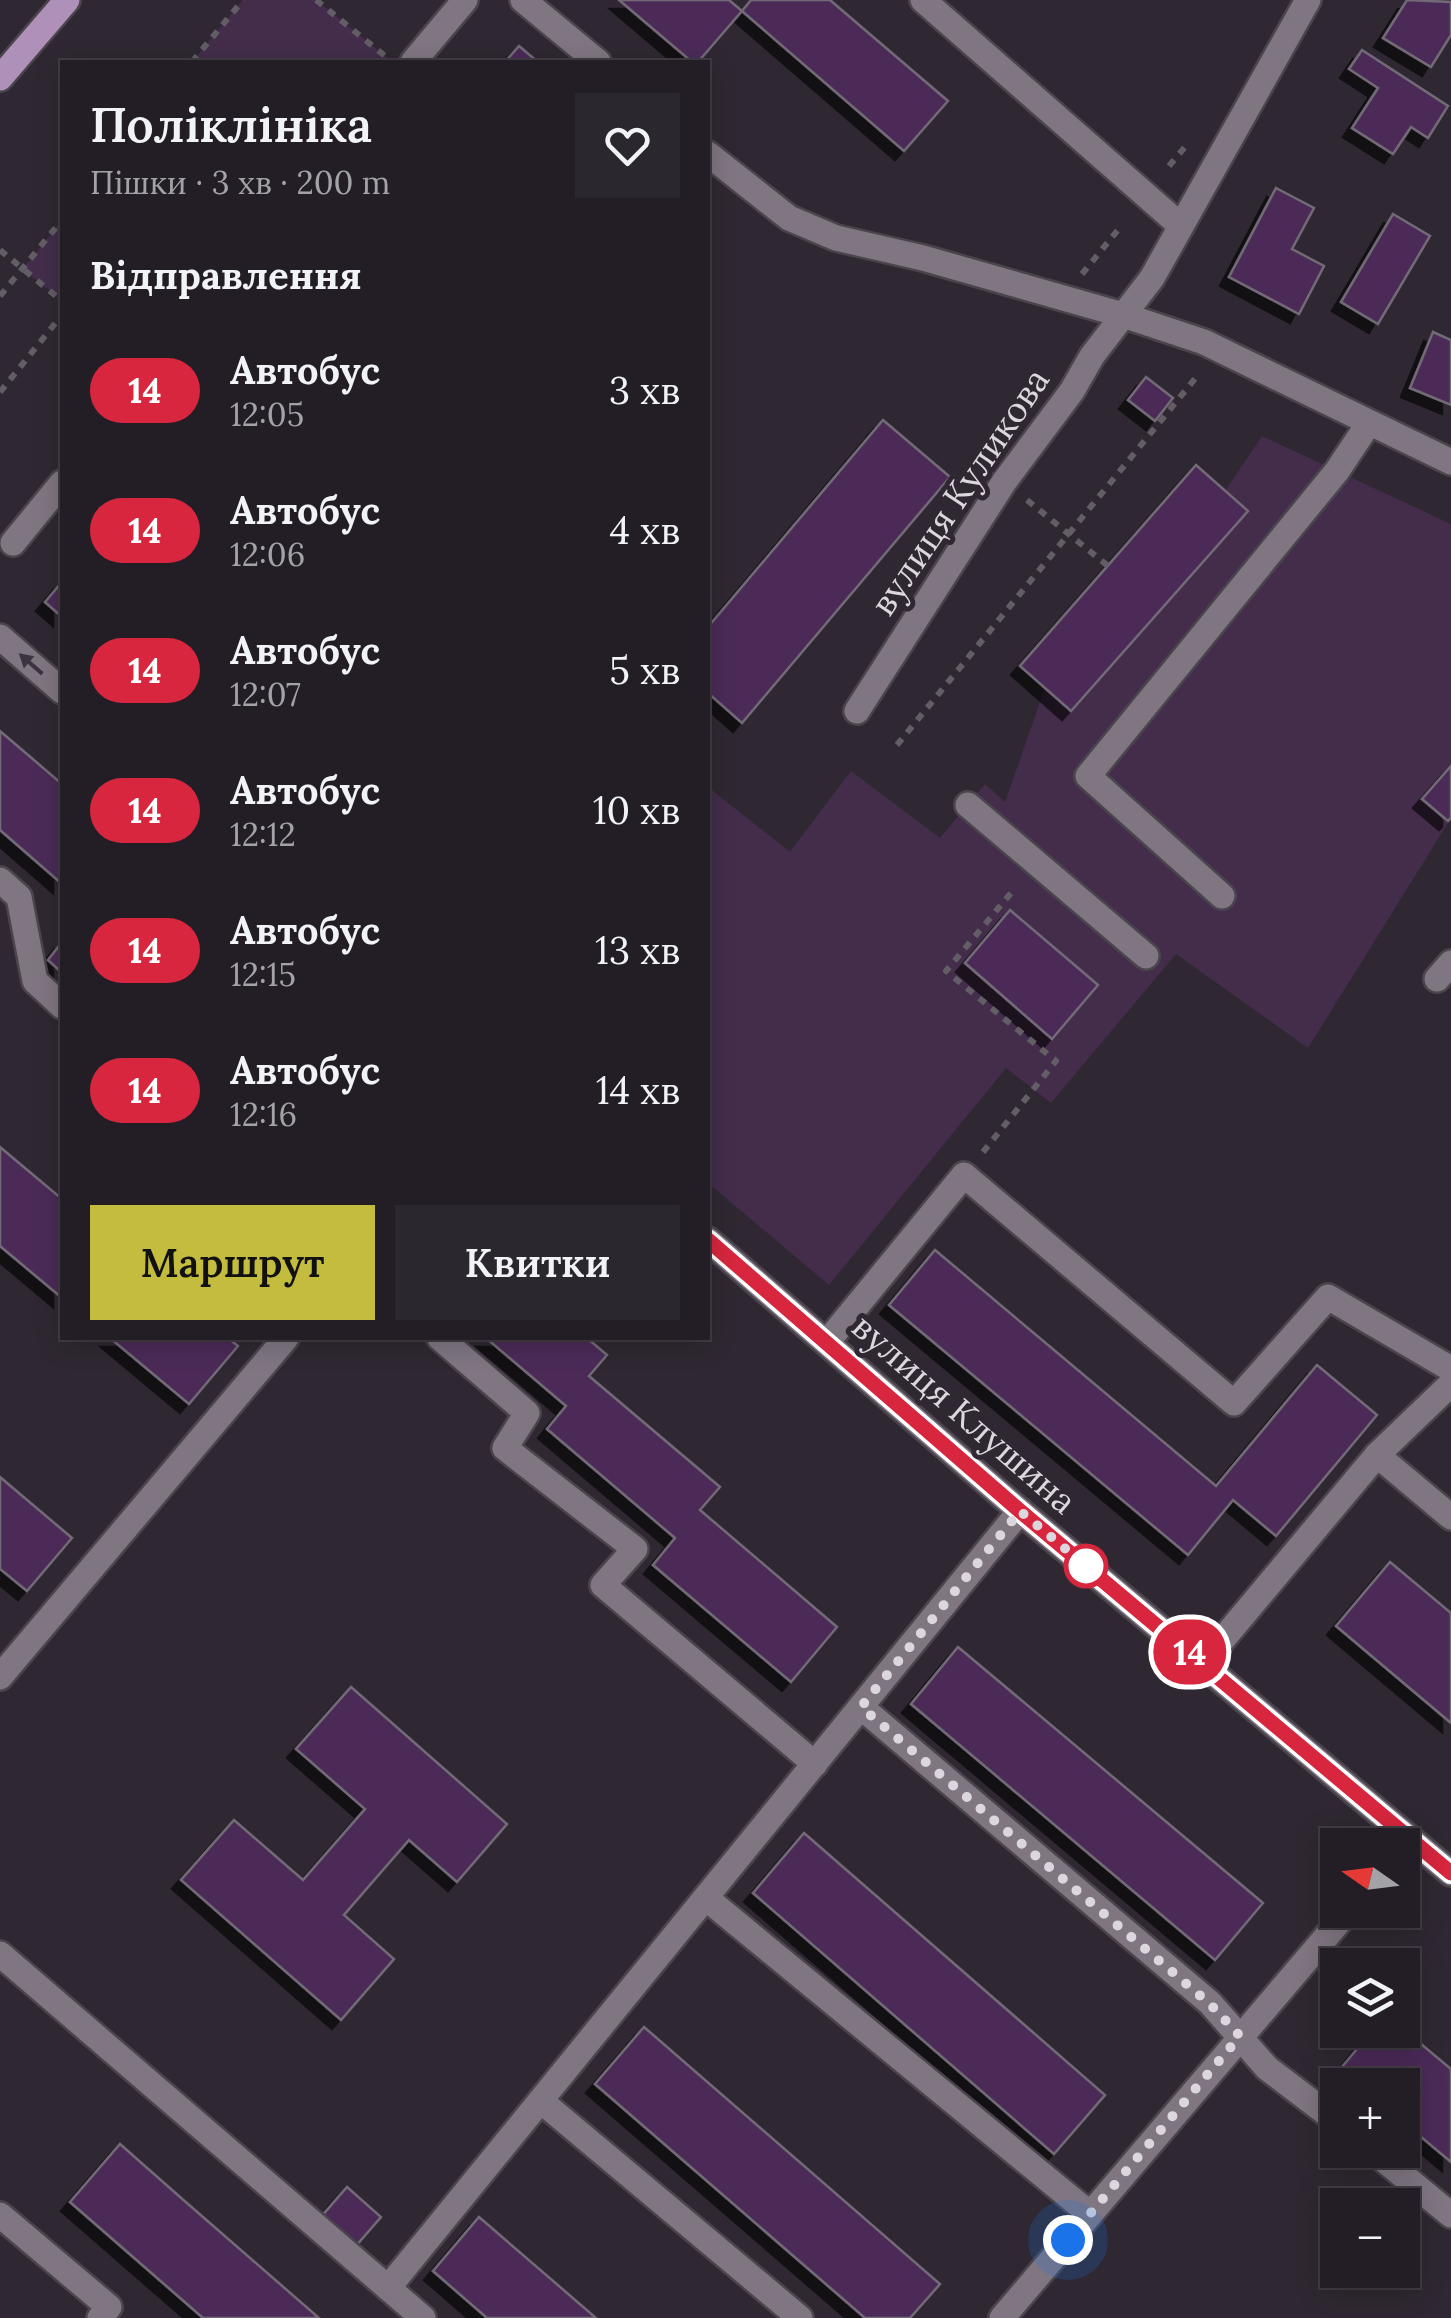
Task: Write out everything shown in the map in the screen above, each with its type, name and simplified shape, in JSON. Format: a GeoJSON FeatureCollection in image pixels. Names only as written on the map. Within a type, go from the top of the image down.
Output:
{"type":"FeatureCollection","features":[{"type":"Feature","properties":{"kind":"main road"},"geometry":{"type":"LineString","coordinates":[[0,78],[66,0]]}},
{"type":"Feature","properties":{"kind":"street"},"geometry":{"type":"LineString","coordinates":[[415,60],[465,0]]}},
{"type":"Feature","properties":{"kind":"street"},"geometry":{"type":"LineString","coordinates":[[523,0],[596,60]]}},
{"type":"Feature","properties":{"kind":"street"},"geometry":{"type":"LineString","coordinates":[[923,0],[1181,226]]}},
{"type":"Feature","properties":{"kind":"street","name":"вулиця Куликова"},"geometry":{"type":"LineString","coordinates":[[857,711],[1004,482],[1152,278],[1308,0]]}},
{"type":"Feature","properties":{"kind":"street"},"geometry":{"type":"LineString","coordinates":[[710,156],[789,218],[836,238],[923,258],[1204,342],[1451,462]]}},
{"type":"Feature","properties":{"kind":"street"},"geometry":{"type":"LineString","coordinates":[[1222,896],[1088,776],[1337,471],[1369,423]]}},
{"type":"Feature","properties":{"kind":"street"},"geometry":{"type":"LineString","coordinates":[[12,542],[60,485]]}},
{"type":"Feature","properties":{"kind":"street"},"geometry":{"type":"LineString","coordinates":[[0,637],[60,688]]}},
{"type":"Feature","properties":{"kind":"street"},"geometry":{"type":"LineString","coordinates":[[968,805],[1146,956]]}},
{"type":"Feature","properties":{"kind":"street"},"geometry":{"type":"LineString","coordinates":[[0,880],[19,897],[34,981],[60,1004]]}},
{"type":"Feature","properties":{"kind":"street"},"geometry":{"type":"LineString","coordinates":[[828,1341],[964,1175],[1234,1403],[1328,1297],[1451,1370]]}},
{"type":"Feature","properties":{"kind":"street","name":"вулиця Клушина"},"geometry":{"type":"LineString","coordinates":[[710,1242],[1020,1511],[1203,1663],[1388,1828]]}},
{"type":"Feature","properties":{"kind":"street"},"geometry":{"type":"LineString","coordinates":[[0,1677],[284,1340]]}},
{"type":"Feature","properties":{"kind":"street"},"geometry":{"type":"LineString","coordinates":[[442,1340],[527,1413],[505,1448],[635,1550],[603,1585],[815,1764]]}},
{"type":"Feature","properties":{"kind":"street"},"geometry":{"type":"LineString","coordinates":[[1203,1663],[1376,1456],[1451,1384]]}},
{"type":"Feature","properties":{"kind":"street"},"geometry":{"type":"LineString","coordinates":[[1376,1456],[1451,1517]]}},
{"type":"Feature","properties":{"kind":"street"},"geometry":{"type":"LineString","coordinates":[[388,2288],[1020,1511]]}},
{"type":"Feature","properties":{"kind":"street"},"geometry":{"type":"LineString","coordinates":[[861,1707],[1210,2004],[1267,2068],[1320,2108]]}},
{"type":"Feature","properties":{"kind":"street","name":"вулиця Клушина"},"geometry":{"type":"LineString","coordinates":[[1420,1853],[1451,1873]]}},
{"type":"Feature","properties":{"kind":"street"},"geometry":{"type":"LineString","coordinates":[[706,1898],[1090,2214]]}},
{"type":"Feature","properties":{"kind":"street"},"geometry":{"type":"LineString","coordinates":[[1002,2318],[1333,1928]]}},
{"type":"Feature","properties":{"kind":"street"},"geometry":{"type":"LineString","coordinates":[[0,1954],[423,2318]]}},
{"type":"Feature","properties":{"kind":"street"},"geometry":{"type":"LineString","coordinates":[[540,2101],[800,2318]]}},
{"type":"Feature","properties":{"kind":"street"},"geometry":{"type":"LineString","coordinates":[[1394,2168],[1451,2216]]}},
{"type":"Feature","properties":{"kind":"street"},"geometry":{"type":"LineString","coordinates":[[0,2215],[109,2307],[100,2318]]}},
{"type":"Feature","properties":{"kind":"path"},"geometry":{"type":"LineString","coordinates":[[194,60],[243,0]]}},
{"type":"Feature","properties":{"kind":"path"},"geometry":{"type":"LineString","coordinates":[[316,0],[391,60]]}},
{"type":"Feature","properties":{"kind":"path"},"geometry":{"type":"LineString","coordinates":[[0,296],[60,222]]}},
{"type":"Feature","properties":{"kind":"path"},"geometry":{"type":"LineString","coordinates":[[1078,278],[1122,225]]}},
{"type":"Feature","properties":{"kind":"path"},"geometry":{"type":"LineString","coordinates":[[0,250],[60,299]]}},
{"type":"Feature","properties":{"kind":"path"},"geometry":{"type":"LineString","coordinates":[[0,392],[60,317]]}},
{"type":"Feature","properties":{"kind":"path"},"geometry":{"type":"LineString","coordinates":[[898,745],[1198,374]]}},
{"type":"Feature","properties":{"kind":"path"},"geometry":{"type":"LineString","coordinates":[[1004,482],[1108,566]]}},
{"type":"Feature","properties":{"kind":"path"},"geometry":{"type":"LineString","coordinates":[[964,1175],[1056,1061],[946,971],[1036,862]]}},
{"type":"Feature","properties":{"kind":"shaded area"},"geometry":{"type":"Polygon","coordinates":[[[243,0],[316,0],[391,60],[194,60],[243,0]]]}},
{"type":"Feature","properties":{"kind":"shaded area"},"geometry":{"type":"Polygon","coordinates":[[[60,223],[60,299],[23,269],[60,223]]]}},
{"type":"Feature","properties":{"kind":"shaded area"},"geometry":{"type":"Polygon","coordinates":[[[1262,436],[1451,524],[1451,818],[1308,1048],[1176,954],[1051,1103],[1006,1068],[829,1285],[710,1185],[710,789],[790,852],[851,771],[940,838],[985,784],[1005,802],[1045,688],[1020,666],[1196,465],[1225,491],[1262,436]]]}},
{"type":"Feature","properties":{"kind":"building"},"geometry":{"type":"Polygon","coordinates":[[[619,0],[729,0],[742,11],[700,60],[690,60],[619,0]]]}},
{"type":"Feature","properties":{"kind":"building"},"geometry":{"type":"Polygon","coordinates":[[[751,0],[830,0],[948,101],[904,151],[742,11],[751,0]]]}},
{"type":"Feature","properties":{"kind":"building"},"geometry":{"type":"Polygon","coordinates":[[[1407,0],[1451,2],[1451,35],[1431,67],[1383,38],[1407,0]]]}},
{"type":"Feature","properties":{"kind":"building"},"geometry":{"type":"Polygon","coordinates":[[[519,46],[536,60],[507,60],[519,46]]]}},
{"type":"Feature","properties":{"kind":"building"},"geometry":{"type":"Polygon","coordinates":[[[1362,50],[1448,106],[1428,138],[1411,127],[1393,154],[1352,128],[1378,88],[1349,69],[1362,50]]]}},
{"type":"Feature","properties":{"kind":"building"},"geometry":{"type":"Polygon","coordinates":[[[1276,188],[1314,208],[1292,249],[1324,266],[1299,314],[1229,277],[1276,188]]]}},
{"type":"Feature","properties":{"kind":"building"},"geometry":{"type":"Polygon","coordinates":[[[1393,214],[1430,236],[1378,324],[1341,302],[1393,214]]]}},
{"type":"Feature","properties":{"kind":"building"},"geometry":{"type":"Polygon","coordinates":[[[1433,332],[1451,340],[1451,405],[1410,388],[1433,332]]]}},
{"type":"Feature","properties":{"kind":"building"},"geometry":{"type":"Polygon","coordinates":[[[1146,377],[1173,398],[1155,421],[1128,400],[1146,377]]]}},
{"type":"Feature","properties":{"kind":"building"},"geometry":{"type":"Polygon","coordinates":[[[883,420],[950,477],[742,723],[710,695],[710,625],[883,420]]]}},
{"type":"Feature","properties":{"kind":"building"},"geometry":{"type":"Polygon","coordinates":[[[1196,465],[1248,511],[1071,711],[1020,666],[1196,465]]]}},
{"type":"Feature","properties":{"kind":"building"},"geometry":{"type":"Polygon","coordinates":[[[60,584],[60,615],[45,602],[60,584]]]}},
{"type":"Feature","properties":{"kind":"building"},"geometry":{"type":"Polygon","coordinates":[[[0,731],[60,782],[60,882],[0,830],[0,731]]]}},
{"type":"Feature","properties":{"kind":"building"},"geometry":{"type":"Polygon","coordinates":[[[1451,766],[1451,818],[1448,821],[1422,799],[1451,766]]]}},
{"type":"Feature","properties":{"kind":"building"},"geometry":{"type":"Polygon","coordinates":[[[1010,910],[1098,985],[1052,1039],[965,963],[1010,910]]]}},
{"type":"Feature","properties":{"kind":"building"},"geometry":{"type":"Polygon","coordinates":[[[60,945],[60,971],[48,960],[60,945]]]}},
{"type":"Feature","properties":{"kind":"building"},"geometry":{"type":"Polygon","coordinates":[[[0,1147],[60,1197],[60,1296],[0,1246],[0,1147]]]}},
{"type":"Feature","properties":{"kind":"building"},"geometry":{"type":"Polygon","coordinates":[[[935,1250],[1216,1486],[1317,1365],[1377,1415],[1276,1536],[1233,1500],[1188,1555],[889,1305],[935,1250]]]}},
{"type":"Feature","properties":{"kind":"building"},"geometry":{"type":"Polygon","coordinates":[[[112,1340],[230,1340],[238,1346],[189,1404],[112,1340]]]}},
{"type":"Feature","properties":{"kind":"building"},"geometry":{"type":"Polygon","coordinates":[[[488,1340],[589,1340],[607,1355],[589,1376],[720,1487],[700,1510],[837,1627],[791,1682],[653,1565],[675,1538],[547,1429],[566,1406],[488,1340]]]}},
{"type":"Feature","properties":{"kind":"building"},"geometry":{"type":"Polygon","coordinates":[[[0,1477],[72,1538],[27,1591],[0,1569],[0,1477]]]}},
{"type":"Feature","properties":{"kind":"building"},"geometry":{"type":"Polygon","coordinates":[[[1390,1562],[1451,1613],[1451,1723],[1336,1626],[1390,1562]]]}},
{"type":"Feature","properties":{"kind":"building"},"geometry":{"type":"Polygon","coordinates":[[[958,1647],[1263,1903],[1215,1960],[911,1704],[958,1647]]]}},
{"type":"Feature","properties":{"kind":"building"},"geometry":{"type":"Polygon","coordinates":[[[351,1687],[507,1824],[457,1882],[409,1840],[344,1915],[394,1959],[341,2020],[181,1880],[234,1820],[303,1880],[365,1809],[296,1749],[351,1687]]]}},
{"type":"Feature","properties":{"kind":"building"},"geometry":{"type":"Polygon","coordinates":[[[804,1833],[1105,2095],[1054,2154],[753,1893],[804,1833]]]}},
{"type":"Feature","properties":{"kind":"building"},"geometry":{"type":"Polygon","coordinates":[[[644,2027],[940,2284],[910,2318],[865,2318],[595,2084],[644,2027]]]}},
{"type":"Feature","properties":{"kind":"building"},"geometry":{"type":"Polygon","coordinates":[[[1420,2043],[1451,2069],[1451,2162],[1420,2136],[1420,2068],[1341,2068],[1358,2048],[1420,2048],[1420,2043]]]}},
{"type":"Feature","properties":{"kind":"building"},"geometry":{"type":"Polygon","coordinates":[[[120,2144],[319,2318],[203,2318],[70,2202],[120,2144]]]}},
{"type":"Feature","properties":{"kind":"building"},"geometry":{"type":"Polygon","coordinates":[[[347,2187],[381,2217],[355,2247],[321,2217],[347,2187]]]}},
{"type":"Feature","properties":{"kind":"building"},"geometry":{"type":"Polygon","coordinates":[[[479,2217],[596,2318],[487,2318],[433,2271],[479,2217]]]}},
{"type":"Feature","properties":{"kind":"bus line","name":"14"},"geometry":{"type":"LineString","coordinates":[[710,1242],[1020,1511],[1451,1873]]}},
{"type":"Feature","properties":{"kind":"route"},"geometry":{"type":"LineString","coordinates":[[1068,2240],[1240,2036],[1210,2004],[861,1707],[1020,1511],[1086,1566]]}}]}
